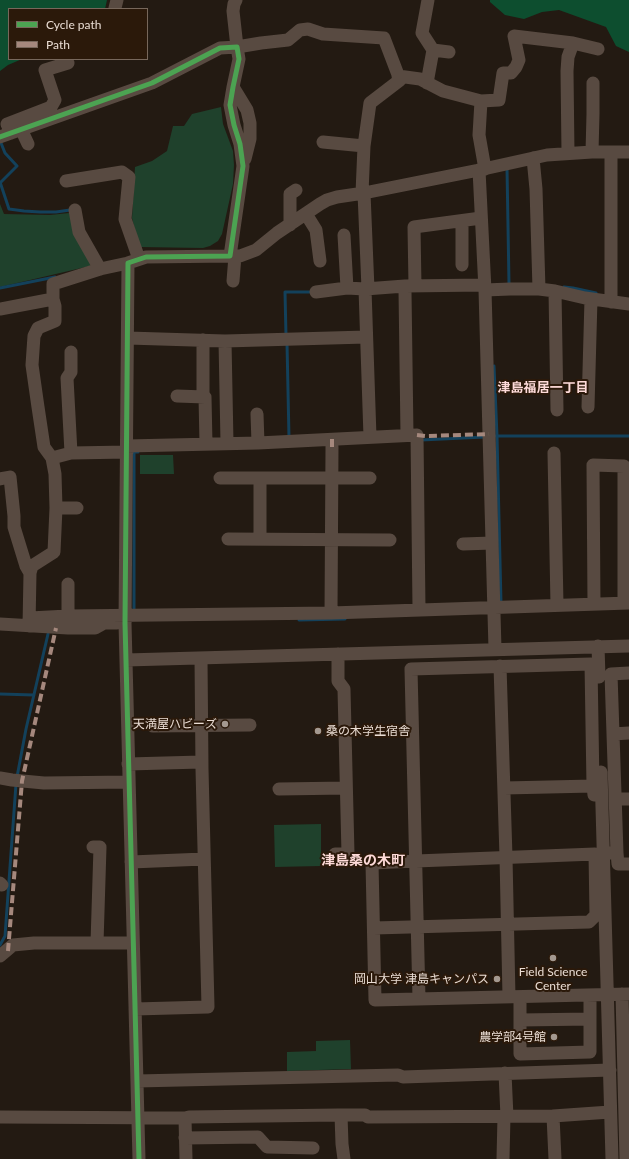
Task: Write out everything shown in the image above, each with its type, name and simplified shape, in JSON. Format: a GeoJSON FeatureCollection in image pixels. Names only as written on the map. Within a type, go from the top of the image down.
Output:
{"type":"FeatureCollection","features":[{"type":"Feature","properties":{"kind":"street"},"geometry":{"type":"LineString","coordinates":[[233,281],[232,256],[243,166],[240,144],[230,105],[239,59],[233,11],[236,0]]}},
{"type":"Feature","properties":{"kind":"street"},"geometry":{"type":"LineString","coordinates":[[427,83],[432,50],[422,33],[428,0]]}},
{"type":"Feature","properties":{"kind":"street"},"geometry":{"type":"LineString","coordinates":[[11,133],[152,83],[220,48],[288,40],[300,30],[308,29],[323,34],[384,38],[400,80],[370,103],[364,146],[363,193],[370,437]]}},
{"type":"Feature","properties":{"kind":"street"},"geometry":{"type":"LineString","coordinates":[[398,76],[420,78],[443,91],[481,101],[499,100],[503,74],[511,73],[519,60],[514,36],[598,49]]}},
{"type":"Feature","properties":{"kind":"street"},"geometry":{"type":"LineString","coordinates":[[568,153],[567,72],[568,57],[573,44]]}},
{"type":"Feature","properties":{"kind":"street"},"geometry":{"type":"LineString","coordinates":[[432,50],[449,52]]}},
{"type":"Feature","properties":{"kind":"street"},"geometry":{"type":"LineString","coordinates":[[28,144],[11,133],[7,124],[52,107],[54,100],[45,70],[68,63]]}},
{"type":"Feature","properties":{"kind":"street"},"geometry":{"type":"LineString","coordinates":[[592,83],[592,152]]}},
{"type":"Feature","properties":{"kind":"street"},"geometry":{"type":"LineString","coordinates":[[481,101],[479,135],[482,170],[481,218],[487,289],[495,649]]}},
{"type":"Feature","properties":{"kind":"street"},"geometry":{"type":"LineString","coordinates":[[323,142],[364,146]]}},
{"type":"Feature","properties":{"kind":"street"},"geometry":{"type":"LineString","coordinates":[[30,622],[30,573],[32,566],[54,552],[56,508],[55,474],[52,458],[44,447],[32,365],[35,332],[38,328],[54,321],[55,306],[53,299],[53,284],[100,269],[146,257],[240,256],[256,250],[290,224],[327,200],[337,197],[534,160],[547,155],[592,152],[611,156],[629,152]]}},
{"type":"Feature","properties":{"kind":"street"},"geometry":{"type":"LineString","coordinates":[[611,156],[612,298]]}},
{"type":"Feature","properties":{"kind":"street"},"geometry":{"type":"LineString","coordinates":[[534,160],[539,286]]}},
{"type":"Feature","properties":{"kind":"street"},"geometry":{"type":"LineString","coordinates":[[66,180],[122,172],[129,177],[125,219],[133,261],[128,338],[127,449],[130,617],[126,660],[139,1159]]}},
{"type":"Feature","properties":{"kind":"street"},"geometry":{"type":"LineString","coordinates":[[290,224],[290,194],[296,190]]}},
{"type":"Feature","properties":{"kind":"street"},"geometry":{"type":"LineString","coordinates":[[75,210],[79,232],[100,269]]}},
{"type":"Feature","properties":{"kind":"street"},"geometry":{"type":"LineString","coordinates":[[306,214],[316,230],[320,261]]}},
{"type":"Feature","properties":{"kind":"street"},"geometry":{"type":"LineString","coordinates":[[419,609],[410,288],[414,227],[481,218]]}},
{"type":"Feature","properties":{"kind":"street"},"geometry":{"type":"LineString","coordinates":[[462,221],[462,265]]}},
{"type":"Feature","properties":{"kind":"street"},"geometry":{"type":"LineString","coordinates":[[344,235],[347,288]]}},
{"type":"Feature","properties":{"kind":"street"},"geometry":{"type":"LineString","coordinates":[[316,292],[347,288],[366,291],[410,288],[487,289],[539,286],[591,299],[612,298],[629,304]]}},
{"type":"Feature","properties":{"kind":"street"},"geometry":{"type":"LineString","coordinates":[[555,291],[557,410]]}},
{"type":"Feature","properties":{"kind":"street"},"geometry":{"type":"LineString","coordinates":[[0,309],[53,299]]}},
{"type":"Feature","properties":{"kind":"street"},"geometry":{"type":"LineString","coordinates":[[588,407],[591,299]]}},
{"type":"Feature","properties":{"kind":"street"},"geometry":{"type":"LineString","coordinates":[[128,338],[225,341],[366,337]]}},
{"type":"Feature","properties":{"kind":"street"},"geometry":{"type":"LineString","coordinates":[[203,340],[203,397]]}},
{"type":"Feature","properties":{"kind":"street"},"geometry":{"type":"LineString","coordinates":[[225,341],[226,443]]}},
{"type":"Feature","properties":{"kind":"street"},"geometry":{"type":"LineString","coordinates":[[71,352],[71,372],[68,378],[71,453]]}},
{"type":"Feature","properties":{"kind":"street"},"geometry":{"type":"LineString","coordinates":[[176,396],[206,397],[206,444]]}},
{"type":"Feature","properties":{"kind":"street"},"geometry":{"type":"LineString","coordinates":[[257,414],[258,442]]}},
{"type":"Feature","properties":{"kind":"street"},"geometry":{"type":"LineString","coordinates":[[52,458],[71,453],[206,444],[370,437],[414,438]]}},
{"type":"Feature","properties":{"kind":"street"},"geometry":{"type":"LineString","coordinates":[[331,613],[332,447]]}},
{"type":"Feature","properties":{"kind":"street"},"geometry":{"type":"LineString","coordinates":[[554,453],[557,605]]}},
{"type":"Feature","properties":{"kind":"street"},"geometry":{"type":"LineString","coordinates":[[0,624],[68,622],[95,628],[104,623],[130,617],[331,613],[419,609],[494,612],[557,605],[594,604],[627,603],[624,466],[593,466],[594,604]]}},
{"type":"Feature","properties":{"kind":"street"},"geometry":{"type":"LineString","coordinates":[[0,479],[10,477],[14,527],[26,566],[30,573]]}},
{"type":"Feature","properties":{"kind":"street"},"geometry":{"type":"LineString","coordinates":[[220,478],[370,478]]}},
{"type":"Feature","properties":{"kind":"street"},"geometry":{"type":"LineString","coordinates":[[260,478],[260,539]]}},
{"type":"Feature","properties":{"kind":"street"},"geometry":{"type":"LineString","coordinates":[[56,508],[77,508]]}},
{"type":"Feature","properties":{"kind":"street"},"geometry":{"type":"LineString","coordinates":[[228,539],[390,540]]}},
{"type":"Feature","properties":{"kind":"street"},"geometry":{"type":"LineString","coordinates":[[463,544],[492,543]]}},
{"type":"Feature","properties":{"kind":"street"},"geometry":{"type":"LineString","coordinates":[[68,584],[68,622]]}},
{"type":"Feature","properties":{"kind":"street"},"geometry":{"type":"LineString","coordinates":[[374,928],[589,922],[596,915],[599,854],[598,646]]}},
{"type":"Feature","properties":{"kind":"street"},"geometry":{"type":"LineString","coordinates":[[126,660],[629,646]]}},
{"type":"Feature","properties":{"kind":"street"},"geometry":{"type":"LineString","coordinates":[[335,854],[348,854],[344,689],[338,681],[338,654]]}},
{"type":"Feature","properties":{"kind":"street"},"geometry":{"type":"LineString","coordinates":[[135,1009],[208,1007],[201,726],[201,658]]}},
{"type":"Feature","properties":{"kind":"street"},"geometry":{"type":"LineString","coordinates":[[419,999],[411,669],[591,664],[594,786],[607,994],[612,1159]]}},
{"type":"Feature","properties":{"kind":"street"},"geometry":{"type":"LineString","coordinates":[[500,666],[508,925],[514,997],[520,1020],[520,1054],[590,1052],[590,995]]}},
{"type":"Feature","properties":{"kind":"street"},"geometry":{"type":"LineString","coordinates":[[629,673],[611,674],[613,734],[622,799],[617,853],[618,864],[629,864]]}},
{"type":"Feature","properties":{"kind":"street"},"geometry":{"type":"LineString","coordinates":[[153,726],[250,726]]}},
{"type":"Feature","properties":{"kind":"street"},"geometry":{"type":"LineString","coordinates":[[613,734],[629,733]]}},
{"type":"Feature","properties":{"kind":"street"},"geometry":{"type":"LineString","coordinates":[[128,764],[202,762]]}},
{"type":"Feature","properties":{"kind":"street"},"geometry":{"type":"LineString","coordinates":[[11,780],[44,783],[129,782]]}},
{"type":"Feature","properties":{"kind":"street"},"geometry":{"type":"LineString","coordinates":[[504,788],[594,786]]}},
{"type":"Feature","properties":{"kind":"street"},"geometry":{"type":"LineString","coordinates":[[279,789],[346,788]]}},
{"type":"Feature","properties":{"kind":"street"},"geometry":{"type":"LineString","coordinates":[[93,847],[100,847],[95,888],[97,944]]}},
{"type":"Feature","properties":{"kind":"street"},"geometry":{"type":"LineString","coordinates":[[617,853],[416,860],[372,863],[375,1000],[625,994],[627,1084],[626,1159]]}},
{"type":"Feature","properties":{"kind":"street"},"geometry":{"type":"LineString","coordinates":[[131,862],[204,859]]}},
{"type":"Feature","properties":{"kind":"street"},"geometry":{"type":"LineString","coordinates":[[0,956],[13,946],[34,943],[133,944]]}},
{"type":"Feature","properties":{"kind":"street"},"geometry":{"type":"LineString","coordinates":[[520,1020],[590,1019]]}},
{"type":"Feature","properties":{"kind":"street"},"geometry":{"type":"LineString","coordinates":[[137,1081],[391,1075],[403,1077],[610,1070]]}},
{"type":"Feature","properties":{"kind":"street"},"geometry":{"type":"LineString","coordinates":[[503,1159],[506,1117],[505,1074]]}},
{"type":"Feature","properties":{"kind":"street"},"geometry":{"type":"LineString","coordinates":[[0,1116],[185,1118],[364,1115],[368,1117],[506,1117],[553,1116],[610,1112]]}},
{"type":"Feature","properties":{"kind":"street"},"geometry":{"type":"LineString","coordinates":[[341,1115],[344,1159]]}},
{"type":"Feature","properties":{"kind":"street"},"geometry":{"type":"LineString","coordinates":[[553,1116],[554,1159]]}},
{"type":"Feature","properties":{"kind":"street"},"geometry":{"type":"LineString","coordinates":[[185,1118],[186,1159]]}},
{"type":"Feature","properties":{"kind":"street"},"geometry":{"type":"LineString","coordinates":[[185,1138],[258,1137],[267,1148],[313,1148]]}},
{"type":"Feature","properties":{"kind":"green space"},"geometry":{"type":"Polygon","coordinates":[[[0,0],[107,0],[105,8],[8,8],[8,60],[20,60],[8,65],[0,71],[0,0]]]}},
{"type":"Feature","properties":{"kind":"green space"},"geometry":{"type":"Polygon","coordinates":[[[490,0],[629,0],[629,52],[616,46],[606,27],[559,10],[542,12],[524,19],[505,15],[490,2],[490,0]]]}},
{"type":"Feature","properties":{"kind":"green space"},"geometry":{"type":"Polygon","coordinates":[[[221,107],[223,124],[233,151],[234,165],[233,184],[222,234],[218,241],[203,248],[139,247],[132,218],[135,167],[152,161],[167,151],[173,126],[184,126],[192,114],[221,107]]]}},
{"type":"Feature","properties":{"kind":"green space"},"geometry":{"type":"Polygon","coordinates":[[[0,204],[4,214],[50,215],[69,213],[90,266],[0,287],[0,204]]]}},
{"type":"Feature","properties":{"kind":"green space"},"geometry":{"type":"Polygon","coordinates":[[[140,455],[173,455],[174,474],[140,474],[140,455]]]}},
{"type":"Feature","properties":{"kind":"green space"},"geometry":{"type":"Polygon","coordinates":[[[321,824],[321,866],[275,867],[274,825],[321,824]]]}},
{"type":"Feature","properties":{"kind":"green space"},"geometry":{"type":"Polygon","coordinates":[[[350,1040],[351,1069],[287,1071],[287,1052],[316,1051],[316,1041],[350,1040]]]}},
{"type":"Feature","properties":{"kind":"waterway"},"geometry":{"type":"LineString","coordinates":[[0,183],[17,166],[5,153],[1,143]]}},
{"type":"Feature","properties":{"kind":"waterway"},"geometry":{"type":"LineString","coordinates":[[508,168],[509,284]]}},
{"type":"Feature","properties":{"kind":"waterway"},"geometry":{"type":"LineString","coordinates":[[0,182],[9,209],[40,212],[70,210],[71,212]]}},
{"type":"Feature","properties":{"kind":"waterway"},"geometry":{"type":"LineString","coordinates":[[0,288],[55,277]]}},
{"type":"Feature","properties":{"kind":"waterway"},"geometry":{"type":"LineString","coordinates":[[564,287],[596,293]]}},
{"type":"Feature","properties":{"kind":"waterway"},"geometry":{"type":"LineString","coordinates":[[286,336],[285,292],[314,292]]}},
{"type":"Feature","properties":{"kind":"waterway"},"geometry":{"type":"LineString","coordinates":[[287,343],[289,438]]}},
{"type":"Feature","properties":{"kind":"waterway"},"geometry":{"type":"LineString","coordinates":[[494,366],[501,603]]}},
{"type":"Feature","properties":{"kind":"waterway"},"geometry":{"type":"LineString","coordinates":[[495,436],[629,436]]}},
{"type":"Feature","properties":{"kind":"waterway"},"geometry":{"type":"LineString","coordinates":[[421,440],[485,437]]}},
{"type":"Feature","properties":{"kind":"waterway"},"geometry":{"type":"LineString","coordinates":[[134,611],[134,452],[138,452]]}},
{"type":"Feature","properties":{"kind":"waterway"},"geometry":{"type":"LineString","coordinates":[[299,620],[345,619]]}},
{"type":"Feature","properties":{"kind":"waterway"},"geometry":{"type":"LineString","coordinates":[[17,777],[26,729],[48,634]]}},
{"type":"Feature","properties":{"kind":"waterway"},"geometry":{"type":"LineString","coordinates":[[0,694],[34,695]]}},
{"type":"Feature","properties":{"kind":"waterway"},"geometry":{"type":"LineString","coordinates":[[0,945],[5,936],[16,784]]}},
{"type":"Feature","properties":{"kind":"marked path"},"geometry":{"type":"LineString","coordinates":[[417,435],[489,434]]}},
{"type":"Feature","properties":{"kind":"marked path"},"geometry":{"type":"LineString","coordinates":[[332,439],[332,447]]}},
{"type":"Feature","properties":{"kind":"marked path"},"geometry":{"type":"LineString","coordinates":[[8,951],[22,781],[56,628]]}},
{"type":"Feature","properties":{"kind":"cycle path"},"geometry":{"type":"LineString","coordinates":[[0,137],[152,83],[220,48],[237,47],[239,59],[230,105],[240,144],[243,166],[230,256],[146,257],[128,263],[125,623],[139,1159]]}},
{"type":"Feature","properties":{"kind":"place","name":"天満屋ハビーズ"},"geometry":{"type":"Point","coordinates":[225,724]}},
{"type":"Feature","properties":{"kind":"place","name":"桑の木学生宿舎"},"geometry":{"type":"Point","coordinates":[318,731]}},
{"type":"Feature","properties":{"kind":"place","name":"Field Science Center"},"geometry":{"type":"Point","coordinates":[553,958]}},
{"type":"Feature","properties":{"kind":"place","name":"岡山大学 津島キャンパス"},"geometry":{"type":"Point","coordinates":[497,979]}},
{"type":"Feature","properties":{"kind":"place","name":"農学部4号館"},"geometry":{"type":"Point","coordinates":[554,1037]}},
{"type":"Feature","properties":{"kind":"district","name":"津島福居一丁目"},"geometry":{"type":"Point","coordinates":[543,388]}},
{"type":"Feature","properties":{"kind":"district","name":"津島桑の木町"},"geometry":{"type":"Point","coordinates":[363,860]}}]}
